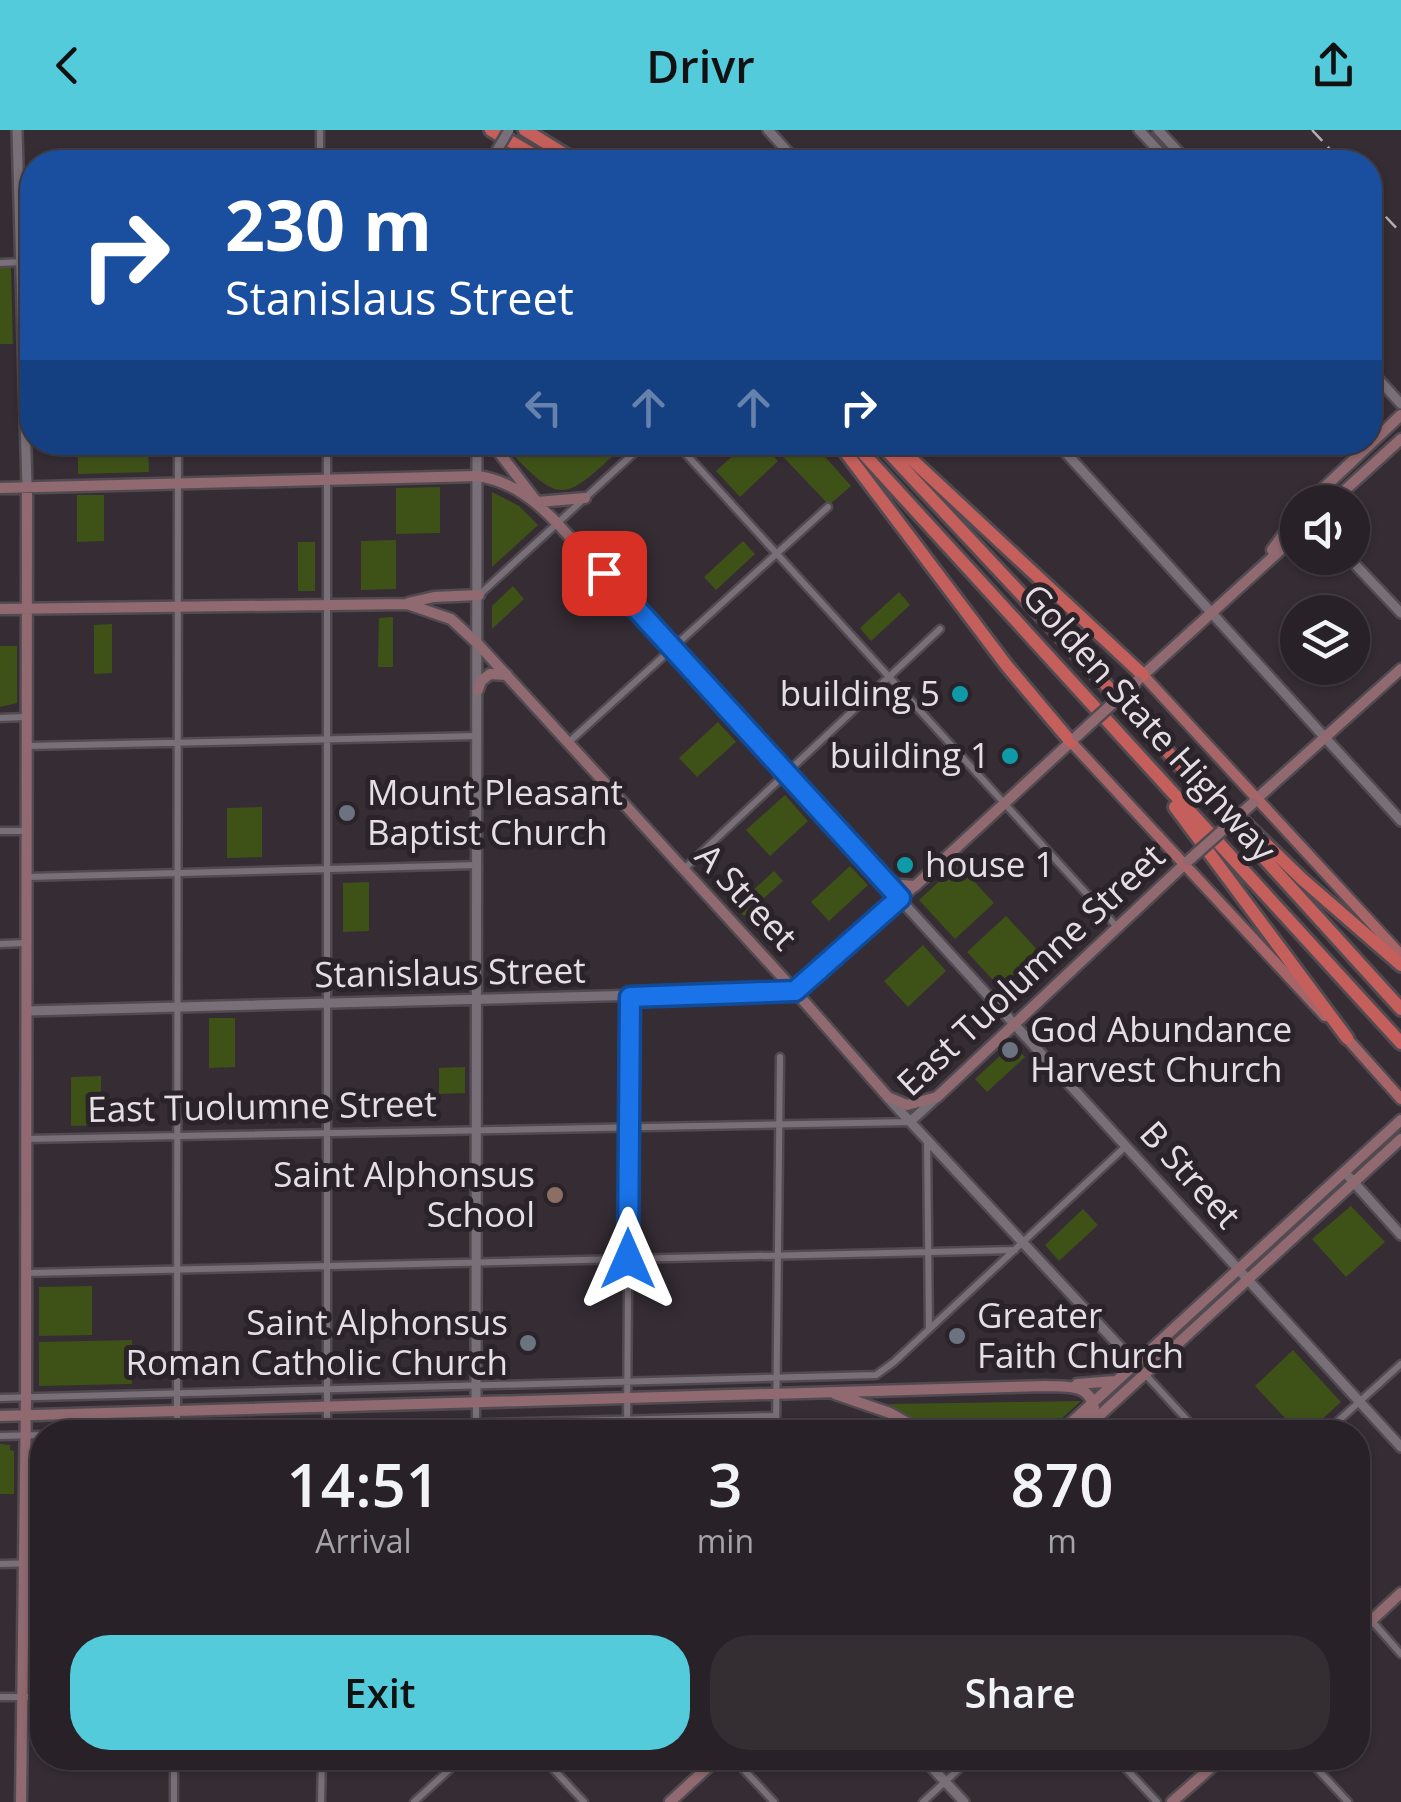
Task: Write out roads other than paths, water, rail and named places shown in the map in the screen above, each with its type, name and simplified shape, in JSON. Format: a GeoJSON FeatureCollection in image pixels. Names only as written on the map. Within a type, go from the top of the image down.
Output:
{"type":"FeatureCollection","features":[{"type":"Feature","properties":{"kind":"highway"},"geometry":{"type":"LineString","coordinates":[[491,130],[525,150]]}},
{"type":"Feature","properties":{"kind":"highway"},"geometry":{"type":"LineString","coordinates":[[528,130],[559,150]]}},
{"type":"Feature","properties":{"kind":"highway"},"geometry":{"type":"LineString","coordinates":[[848,455],[1007,666],[1074,739]]}},
{"type":"Feature","properties":{"kind":"highway","name":"Golden State Highway"},"geometry":{"type":"LineString","coordinates":[[865,455],[1401,1043]]}},
{"type":"Feature","properties":{"kind":"highway","name":"Golden State Highway"},"geometry":{"type":"LineString","coordinates":[[892,455],[1401,1009]]}},
{"type":"Feature","properties":{"kind":"highway"},"geometry":{"type":"LineString","coordinates":[[907,455],[1140,678]]}},
{"type":"Feature","properties":{"kind":"highway"},"geometry":{"type":"LineString","coordinates":[[1136,717],[1302,880],[1401,966]]}},
{"type":"Feature","properties":{"kind":"highway"},"geometry":{"type":"LineString","coordinates":[[1122,738],[1347,1038]]}},
{"type":"Feature","properties":{"kind":"main road"},"geometry":{"type":"LineString","coordinates":[[1382,433],[1401,415]]}},
{"type":"Feature","properties":{"kind":"main road"},"geometry":{"type":"LineString","coordinates":[[1351,485],[1401,439]]}},
{"type":"Feature","properties":{"kind":"main road"},"geometry":{"type":"LineString","coordinates":[[500,455],[537,502],[585,498]]}},
{"type":"Feature","properties":{"kind":"main road"},"geometry":{"type":"LineString","coordinates":[[1327,485],[1359,455]]}},
{"type":"Feature","properties":{"kind":"main road"},"geometry":{"type":"LineString","coordinates":[[0,488],[478,476]]}},
{"type":"Feature","properties":{"kind":"main road","name":"B Street"},"geometry":{"type":"LineString","coordinates":[[478,476],[501,482],[537,502],[886,884]]}},
{"type":"Feature","properties":{"kind":"main road"},"geometry":{"type":"LineString","coordinates":[[21,1802],[26,1435],[28,486]]}},
{"type":"Feature","properties":{"kind":"main road"},"geometry":{"type":"LineString","coordinates":[[1261,565],[1280,539]]}},
{"type":"Feature","properties":{"kind":"main road"},"geometry":{"type":"LineString","coordinates":[[886,884],[916,886],[1280,549]]}},
{"type":"Feature","properties":{"kind":"main road"},"geometry":{"type":"LineString","coordinates":[[0,609],[408,604],[434,596],[479,595]]}},
{"type":"Feature","properties":{"kind":"main road","name":"A Street"},"geometry":{"type":"LineString","coordinates":[[408,604],[451,619],[478,644],[888,1097]]}},
{"type":"Feature","properties":{"kind":"main road","name":"East Tuolumne Street"},"geometry":{"type":"LineString","coordinates":[[937,1098],[1186,863],[1401,669]]}},
{"type":"Feature","properties":{"kind":"main road"},"geometry":{"type":"LineString","coordinates":[[478,690],[490,674],[507,674]]}},
{"type":"Feature","properties":{"kind":"main road"},"geometry":{"type":"LineString","coordinates":[[1140,678],[1401,955]]}},
{"type":"Feature","properties":{"kind":"main road"},"geometry":{"type":"LineString","coordinates":[[1074,739],[1401,1099]]}},
{"type":"Feature","properties":{"kind":"main road"},"geometry":{"type":"LineString","coordinates":[[888,1097],[908,1105],[937,1098]]}},
{"type":"Feature","properties":{"kind":"main road"},"geometry":{"type":"LineString","coordinates":[[1074,1420],[1401,1120]]}},
{"type":"Feature","properties":{"kind":"main road"},"geometry":{"type":"LineString","coordinates":[[1092,1420],[1401,1140]]}},
{"type":"Feature","properties":{"kind":"main road"},"geometry":{"type":"LineString","coordinates":[[0,1416],[776,1396],[1105,1384],[1120,1379]]}},
{"type":"Feature","properties":{"kind":"main road"},"geometry":{"type":"LineString","coordinates":[[1046,1386],[1081,1388],[1094,1402]]}},
{"type":"Feature","properties":{"kind":"main road"},"geometry":{"type":"LineString","coordinates":[[834,1394],[904,1420]]}},
{"type":"Feature","properties":{"kind":"main road"},"geometry":{"type":"LineString","coordinates":[[1087,1420],[1094,1402]]}},
{"type":"Feature","properties":{"kind":"main road"},"geometry":{"type":"LineString","coordinates":[[1372,1620],[1401,1594]]}},
{"type":"Feature","properties":{"kind":"main road"},"geometry":{"type":"LineString","coordinates":[[670,1802],[705,1770]]}},
{"type":"Feature","properties":{"kind":"main road"},"geometry":{"type":"LineString","coordinates":[[1172,1802],[1208,1770]]}},
{"type":"Feature","properties":{"kind":"street"},"geometry":{"type":"LineString","coordinates":[[17,130],[20,220]]}},
{"type":"Feature","properties":{"kind":"street"},"geometry":{"type":"LineString","coordinates":[[768,130],[786,150]]}},
{"type":"Feature","properties":{"kind":"street"},"geometry":{"type":"LineString","coordinates":[[1138,130],[1157,150]]}},
{"type":"Feature","properties":{"kind":"street"},"geometry":{"type":"LineString","coordinates":[[1158,130],[1177,150]]}},
{"type":"Feature","properties":{"kind":"street"},"geometry":{"type":"LineString","coordinates":[[1382,383],[1401,404]]}},
{"type":"Feature","properties":{"kind":"street"},"geometry":{"type":"LineString","coordinates":[[28,455],[28,486]]}},
{"type":"Feature","properties":{"kind":"street"},"geometry":{"type":"LineString","coordinates":[[178,455],[178,1420]]}},
{"type":"Feature","properties":{"kind":"street"},"geometry":{"type":"LineString","coordinates":[[327,455],[328,1420]]}},
{"type":"Feature","properties":{"kind":"street"},"geometry":{"type":"LineString","coordinates":[[476,1420],[477,455]]}},
{"type":"Feature","properties":{"kind":"street"},"geometry":{"type":"LineString","coordinates":[[479,595],[632,455]]}},
{"type":"Feature","properties":{"kind":"street"},"geometry":{"type":"LineString","coordinates":[[687,455],[1118,928]]}},
{"type":"Feature","properties":{"kind":"street"},"geometry":{"type":"LineString","coordinates":[[1068,455],[1401,821]]}},
{"type":"Feature","properties":{"kind":"street"},"geometry":{"type":"LineString","coordinates":[[569,742],[828,507]]}},
{"type":"Feature","properties":{"kind":"street"},"geometry":{"type":"LineString","coordinates":[[1365,575],[1401,612]]}},
{"type":"Feature","properties":{"kind":"street"},"geometry":{"type":"LineString","coordinates":[[682,870],[940,629]]}},
{"type":"Feature","properties":{"kind":"street"},"geometry":{"type":"LineString","coordinates":[[0,718],[27,718]]}},
{"type":"Feature","properties":{"kind":"street"},"geometry":{"type":"LineString","coordinates":[[27,746],[478,736]]}},
{"type":"Feature","properties":{"kind":"street"},"geometry":{"type":"LineString","coordinates":[[0,831],[27,831]]}},
{"type":"Feature","properties":{"kind":"street"},"geometry":{"type":"LineString","coordinates":[[27,878],[478,865]]}},
{"type":"Feature","properties":{"kind":"street","name":"B Street"},"geometry":{"type":"LineString","coordinates":[[886,884],[1401,1446]]}},
{"type":"Feature","properties":{"kind":"street"},"geometry":{"type":"LineString","coordinates":[[795,991],[916,886]]}},
{"type":"Feature","properties":{"kind":"street"},"geometry":{"type":"LineString","coordinates":[[0,944],[27,944]]}},
{"type":"Feature","properties":{"kind":"street","name":"Stanislaus Street"},"geometry":{"type":"LineString","coordinates":[[26,1011],[795,991]]}},
{"type":"Feature","properties":{"kind":"street"},"geometry":{"type":"LineString","coordinates":[[630,997],[627,1420],[776,1416]]}},
{"type":"Feature","properties":{"kind":"street"},"geometry":{"type":"LineString","coordinates":[[776,1420],[780,1057]]}},
{"type":"Feature","properties":{"kind":"street","name":"A Street"},"geometry":{"type":"LineString","coordinates":[[888,1097],[927,1136],[1020,1247],[1136,1364]]}},
{"type":"Feature","properties":{"kind":"street","name":"East Tuolumne Street"},"geometry":{"type":"LineString","coordinates":[[26,1139],[910,1122],[937,1098]]}},
{"type":"Feature","properties":{"kind":"street"},"geometry":{"type":"LineString","coordinates":[[927,1136],[929,1330]]}},
{"type":"Feature","properties":{"kind":"street"},"geometry":{"type":"LineString","coordinates":[[0,1398],[870,1376],[883,1372],[1126,1146]]}},
{"type":"Feature","properties":{"kind":"street"},"geometry":{"type":"LineString","coordinates":[[1344,1172],[1401,1235]]}},
{"type":"Feature","properties":{"kind":"street"},"geometry":{"type":"LineString","coordinates":[[26,1273],[1020,1247]]}},
{"type":"Feature","properties":{"kind":"street"},"geometry":{"type":"LineString","coordinates":[[1340,1420],[1401,1364]]}},
{"type":"Feature","properties":{"kind":"street"},"geometry":{"type":"LineString","coordinates":[[1145,1373],[1187,1420]]}},
{"type":"Feature","properties":{"kind":"street"},"geometry":{"type":"LineString","coordinates":[[0,1436],[30,1435]]}},
{"type":"Feature","properties":{"kind":"street"},"geometry":{"type":"LineString","coordinates":[[0,1564],[30,1563]]}},
{"type":"Feature","properties":{"kind":"street"},"geometry":{"type":"LineString","coordinates":[[1372,1620],[1401,1654]]}},
{"type":"Feature","properties":{"kind":"street"},"geometry":{"type":"LineString","coordinates":[[0,1698],[30,1697]]}},
{"type":"Feature","properties":{"kind":"street"},"geometry":{"type":"LineString","coordinates":[[174,1770],[174,1802]]}},
{"type":"Feature","properties":{"kind":"street"},"geometry":{"type":"LineString","coordinates":[[321,1802],[322,1770]]}},
{"type":"Feature","properties":{"kind":"street"},"geometry":{"type":"LineString","coordinates":[[414,1802],[449,1770]]}},
{"type":"Feature","properties":{"kind":"street"},"geometry":{"type":"LineString","coordinates":[[554,1770],[584,1802]]}},
{"type":"Feature","properties":{"kind":"street"},"geometry":{"type":"LineString","coordinates":[[744,1770],[774,1802]]}},
{"type":"Feature","properties":{"kind":"street"},"geometry":{"type":"LineString","coordinates":[[934,1770],[964,1802]]}},
{"type":"Feature","properties":{"kind":"street"},"geometry":{"type":"LineString","coordinates":[[922,1802],[958,1770]]}},
{"type":"Feature","properties":{"kind":"street"},"geometry":{"type":"LineString","coordinates":[[1127,1770],[1157,1802]]}},
{"type":"Feature","properties":{"kind":"street"},"geometry":{"type":"LineString","coordinates":[[1318,1770],[1348,1802]]}},
{"type":"Feature","properties":{"kind":"railway"},"geometry":{"type":"LineString","coordinates":[[1312,130],[1331,150]]}},
{"type":"Feature","properties":{"kind":"railway"},"geometry":{"type":"LineString","coordinates":[[1382,213],[1401,233]]}},
{"type":"Feature","properties":{"kind":"place","name":"building 5"},"geometry":{"type":"Point","coordinates":[960,694]}},
{"type":"Feature","properties":{"kind":"place","name":"building 1"},"geometry":{"type":"Point","coordinates":[1010,756]}},
{"type":"Feature","properties":{"kind":"place","name":"Mount Pleasant Baptist Church"},"geometry":{"type":"Point","coordinates":[347,813]}},
{"type":"Feature","properties":{"kind":"place","name":"house 1"},"geometry":{"type":"Point","coordinates":[905,865]}},
{"type":"Feature","properties":{"kind":"place","name":"God Abundance Harvest Church"},"geometry":{"type":"Point","coordinates":[1010,1050]}},
{"type":"Feature","properties":{"kind":"place","name":"Saint Alphonsus School"},"geometry":{"type":"Point","coordinates":[555,1195]}},
{"type":"Feature","properties":{"kind":"place","name":"Greater Faith Church"},"geometry":{"type":"Point","coordinates":[957,1336]}},
{"type":"Feature","properties":{"kind":"place","name":"Saint Alphonsus Roman Catholic Church"},"geometry":{"type":"Point","coordinates":[528,1343]}}]}
